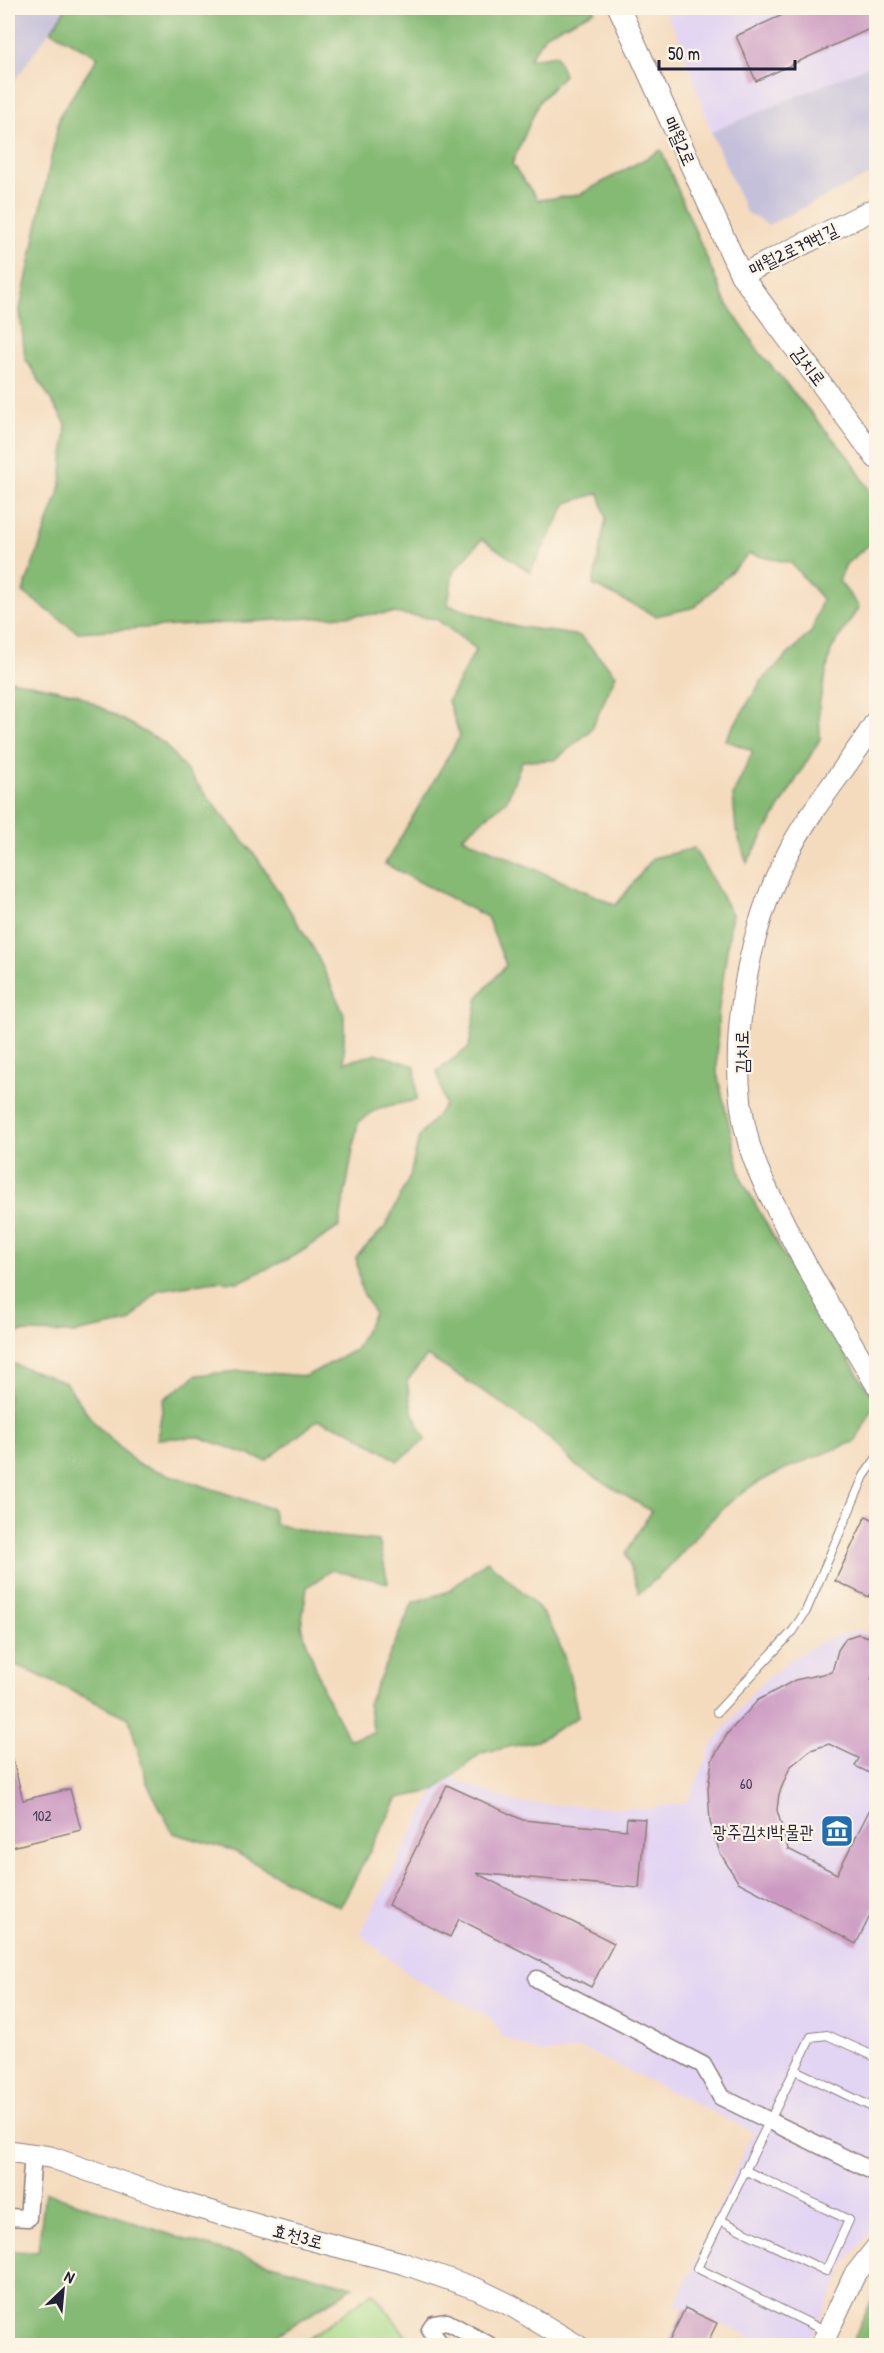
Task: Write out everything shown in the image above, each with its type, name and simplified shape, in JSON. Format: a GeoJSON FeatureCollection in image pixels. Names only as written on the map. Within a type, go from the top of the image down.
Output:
{"type":"FeatureCollection","features":[{"type":"Feature","properties":{"kind":"street","name":"매월2로"},"geometry":{"type":"LineString","coordinates":[[619,8],[741,275]]}},
{"type":"Feature","properties":{"kind":"street","name":"매월2로79번길"},"geometry":{"type":"LineString","coordinates":[[741,275],[876,208]]}},
{"type":"Feature","properties":{"kind":"street","name":"김치로"},"geometry":{"type":"LineString","coordinates":[[741,275],[876,458]]}},
{"type":"Feature","properties":{"kind":"street","name":"김치로"},"geometry":{"type":"LineString","coordinates":[[876,721],[803,826],[773,882],[748,971],[741,1019],[739,1065],[749,1143],[761,1177],[802,1262],[876,1384]]}},
{"type":"Feature","properties":{"kind":"street"},"geometry":{"type":"LineString","coordinates":[[537,1979],[704,2065],[722,2097],[876,2173]]}},
{"type":"Feature","properties":{"kind":"street","name":"효천3로"},"geometry":{"type":"LineString","coordinates":[[8,2151],[50,2157],[183,2203],[423,2270],[477,2289],[506,2303],[578,2346]]}},
{"type":"Feature","properties":{"kind":"street"},"geometry":{"type":"LineString","coordinates":[[8,2217],[28,2218],[33,2153]]}},
{"type":"Feature","properties":{"kind":"street"},"geometry":{"type":"LineString","coordinates":[[824,2339],[854,2276],[876,2248]]}},
{"type":"Feature","properties":{"kind":"street"},"geometry":{"type":"LineString","coordinates":[[442,2346],[430,2330],[434,2324],[447,2322],[491,2346]]}},
{"type":"Feature","properties":{"kind":"lane"},"geometry":{"type":"LineString","coordinates":[[717,1712],[792,1631],[806,1611],[864,1476],[876,1459]]}},
{"type":"Feature","properties":{"kind":"lane"},"geometry":{"type":"LineString","coordinates":[[824,2339],[697,2268],[768,2120],[811,2037],[827,2034],[876,2057]]}},
{"type":"Feature","properties":{"kind":"lane"},"geometry":{"type":"LineString","coordinates":[[795,2070],[876,2109]]}},
{"type":"Feature","properties":{"kind":"lane"},"geometry":{"type":"LineString","coordinates":[[720,2220],[826,2271],[849,2220],[744,2170]]}},
{"type":"Feature","properties":{"kind":"shaded area"},"geometry":{"type":"Polygon","coordinates":[[[8,8],[66,8],[8,90],[8,8]]]}},
{"type":"Feature","properties":{"kind":"shaded area"},"geometry":{"type":"Polygon","coordinates":[[[663,8],[876,8],[876,63],[711,132],[680,40],[663,8]]]}},
{"type":"Feature","properties":{"kind":"shaded area"},"geometry":{"type":"Polygon","coordinates":[[[876,63],[876,172],[768,225],[746,212],[711,132],[876,63]]]}},
{"type":"Feature","properties":{"kind":"shaded area"},"geometry":{"type":"Polygon","coordinates":[[[859,1630],[876,1637],[876,2225],[849,2258],[808,2345],[771,2345],[675,2305],[753,2132],[583,2049],[542,2054],[501,2036],[490,2017],[414,1979],[360,1934],[434,1791],[449,1777],[517,1803],[645,1809],[687,1802],[715,1741],[757,1687],[792,1658],[829,1638],[859,1630]]]}},
{"type":"Feature","properties":{"kind":"green space"},"geometry":{"type":"Polygon","coordinates":[[[66,8],[593,8],[595,11],[546,34],[529,59],[556,55],[564,75],[539,102],[512,164],[538,200],[579,195],[661,150],[725,301],[760,353],[851,460],[868,488],[876,522],[876,539],[846,564],[839,581],[859,607],[831,650],[819,705],[820,739],[747,863],[736,830],[733,795],[753,751],[725,740],[762,680],[812,631],[822,599],[791,563],[749,554],[695,607],[656,616],[593,585],[606,518],[599,493],[567,503],[530,572],[482,539],[453,572],[448,605],[509,625],[580,636],[616,675],[591,730],[555,760],[522,761],[507,800],[462,837],[616,905],[653,858],[694,848],[732,914],[718,1015],[717,1073],[742,1180],[799,1283],[876,1402],[856,1441],[781,1471],[740,1494],[726,1505],[653,1582],[639,1593],[626,1553],[651,1511],[576,1466],[548,1437],[491,1396],[427,1356],[407,1381],[412,1411],[426,1439],[398,1461],[349,1430],[318,1420],[266,1461],[199,1437],[157,1439],[164,1399],[197,1375],[240,1371],[306,1376],[355,1350],[374,1313],[361,1289],[356,1257],[385,1227],[410,1176],[419,1137],[445,1105],[437,1071],[469,1047],[478,997],[506,965],[487,917],[385,864],[460,736],[448,701],[476,649],[436,619],[393,613],[77,632],[23,592],[61,486],[66,424],[25,358],[20,310],[60,115],[98,57],[51,31],[66,8]]]}},
{"type":"Feature","properties":{"kind":"green space"},"geometry":{"type":"Polygon","coordinates":[[[11,680],[77,694],[164,743],[258,859],[315,951],[344,1014],[344,1062],[378,1054],[415,1066],[417,1100],[379,1108],[358,1122],[339,1227],[296,1255],[239,1282],[215,1281],[158,1290],[129,1322],[74,1333],[19,1332],[8,1357],[8,688],[11,680]]]}},
{"type":"Feature","properties":{"kind":"green space"},"geometry":{"type":"Polygon","coordinates":[[[8,1362],[65,1382],[96,1425],[137,1464],[273,1509],[275,1524],[328,1536],[379,1541],[388,1583],[332,1570],[307,1587],[301,1626],[324,1692],[349,1739],[374,1733],[368,1704],[413,1602],[447,1592],[487,1561],[527,1596],[554,1631],[571,1680],[578,1717],[537,1741],[481,1753],[434,1791],[398,1798],[340,1907],[281,1878],[232,1850],[173,1833],[147,1783],[129,1718],[19,1666],[8,1664],[8,1362]]]}},
{"type":"Feature","properties":{"kind":"green space"},"geometry":{"type":"Polygon","coordinates":[[[45,2192],[186,2240],[353,2287],[261,2345],[8,2345],[8,2251],[38,2252],[45,2192]]]}},
{"type":"Feature","properties":{"kind":"green space"},"geometry":{"type":"Polygon","coordinates":[[[373,2292],[413,2345],[300,2345],[373,2292]]]}},
{"type":"Feature","properties":{"kind":"green space"},"geometry":{"type":"Polygon","coordinates":[[[876,2295],[876,2345],[851,2345],[872,2300],[876,2295]]]}},
{"type":"Feature","properties":{"kind":"building"},"geometry":{"type":"Polygon","coordinates":[[[798,8],[876,8],[876,26],[756,81],[736,36],[798,8]]]}},
{"type":"Feature","properties":{"kind":"building"},"geometry":{"type":"Polygon","coordinates":[[[866,1516],[876,1521],[876,1582],[869,1597],[835,1581],[866,1516]]]}},
{"type":"Feature","properties":{"kind":"building","name":"광주김치박물관"},"geometry":{"type":"Polygon","coordinates":[[[858,1634],[869,1637],[875,1647],[876,1663],[871,1680],[876,1683],[876,1776],[855,1766],[859,1758],[829,1744],[811,1750],[790,1767],[779,1794],[777,1810],[788,1849],[837,1874],[876,1797],[876,1904],[856,1944],[738,1882],[720,1853],[710,1822],[708,1789],[712,1760],[728,1733],[758,1700],[795,1680],[832,1672],[838,1650],[846,1638],[858,1634]]]}},
{"type":"Feature","properties":{"kind":"building"},"geometry":{"type":"Polygon","coordinates":[[[8,1760],[13,1760],[23,1800],[70,1789],[81,1830],[8,1848],[8,1760]]]}},
{"type":"Feature","properties":{"kind":"building"},"geometry":{"type":"Polygon","coordinates":[[[447,1785],[523,1820],[626,1830],[627,1818],[645,1819],[639,1888],[476,1873],[614,1943],[591,1987],[459,1919],[450,1937],[388,1905],[447,1785]]]}},
{"type":"Feature","properties":{"kind":"building"},"geometry":{"type":"Polygon","coordinates":[[[685,2308],[717,2323],[706,2346],[667,2346],[685,2308]]]}},
{"type":"Feature","properties":{"kind":"place","name":"광주김치박물관"},"geometry":{"type":"Point","coordinates":[837,1831]}}]}
